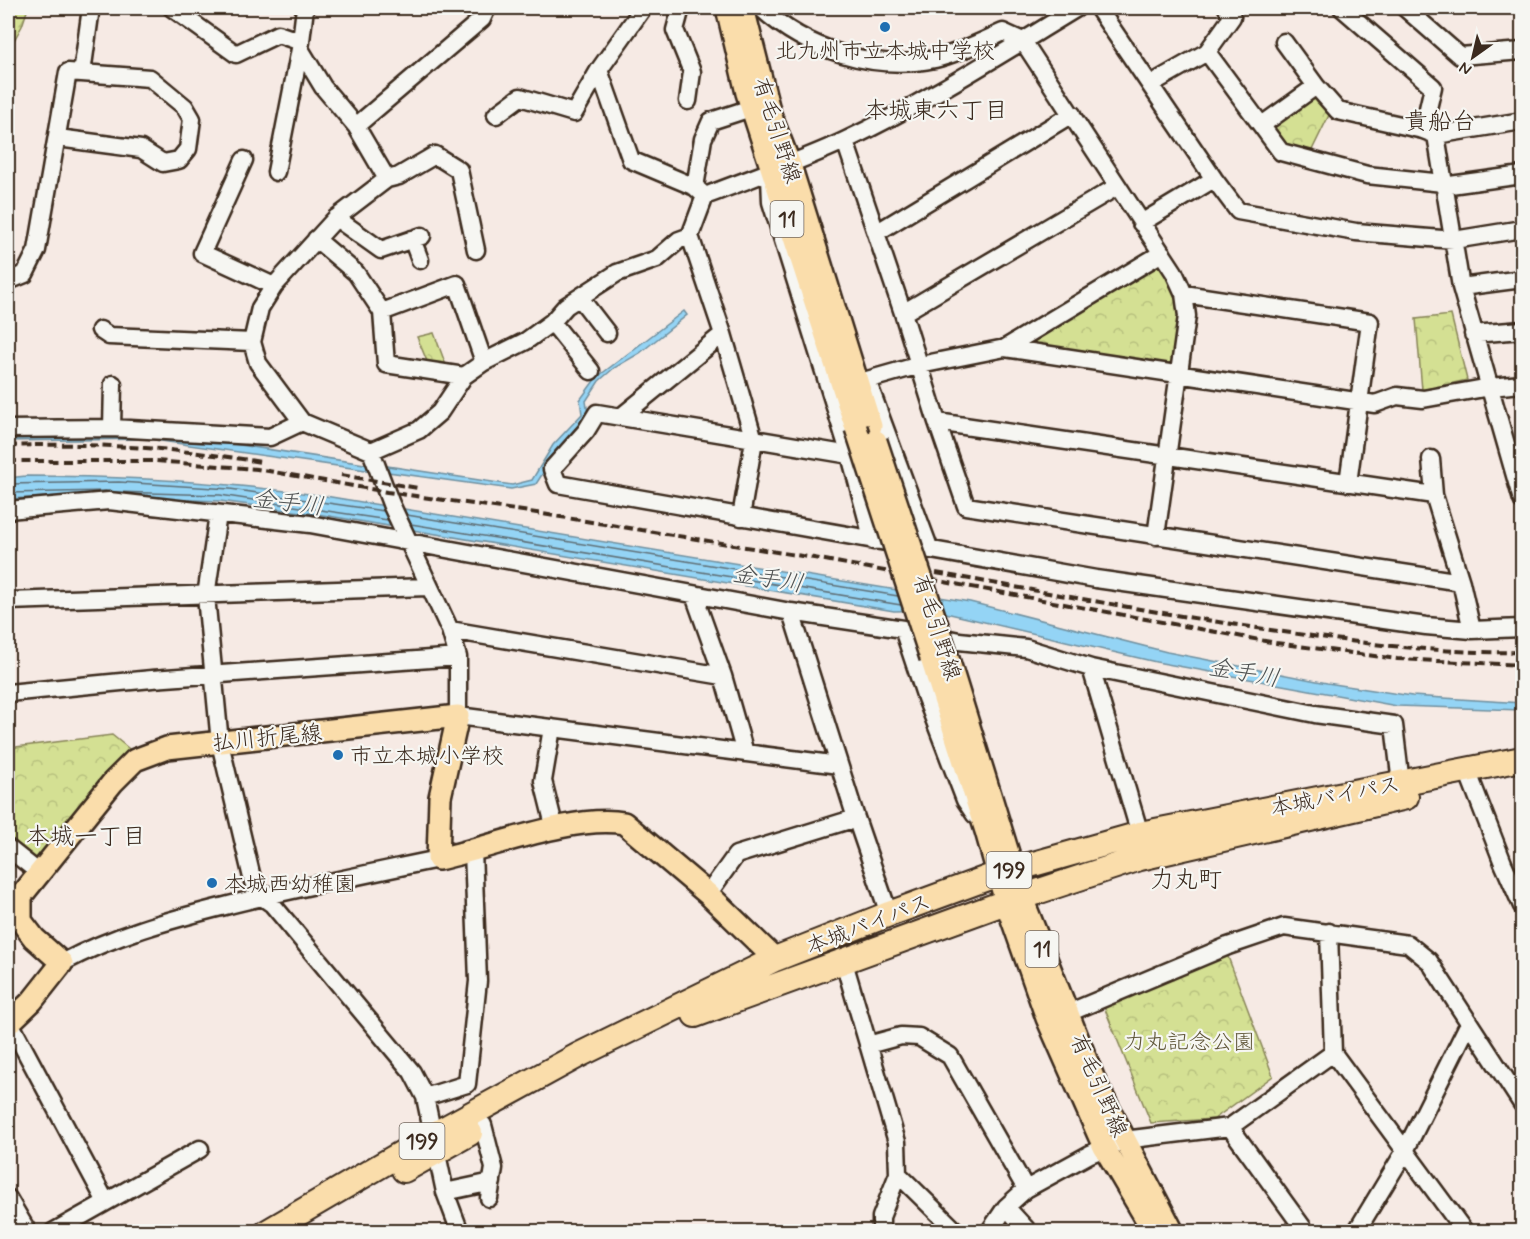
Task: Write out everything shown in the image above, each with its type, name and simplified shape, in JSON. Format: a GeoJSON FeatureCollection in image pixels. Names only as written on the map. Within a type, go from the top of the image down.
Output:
{"type":"FeatureCollection","features":[{"type":"Feature","properties":{"kind":"highway","name":"本城バイパス"},"geometry":{"type":"LineString","coordinates":[[1469,777],[1522,759]]}},
{"type":"Feature","properties":{"kind":"highway","name":"本城バイパス"},"geometry":{"type":"LineString","coordinates":[[294,1232],[579,1055],[775,959],[889,914],[1005,872],[1140,834],[1469,777],[1522,774]]}},
{"type":"Feature","properties":{"kind":"highway","name":"本城バイパス"},"geometry":{"type":"LineString","coordinates":[[267,1232],[433,1144],[483,1125],[585,1066],[696,1014],[843,959],[1140,858],[1401,790]]}},
{"type":"Feature","properties":{"kind":"main road","name":"有毛引野線"},"geometry":{"type":"LineString","coordinates":[[728,8],[731,33],[751,108],[780,167],[862,381],[864,427]]}},
{"type":"Feature","properties":{"kind":"main road","name":"有毛引野線"},"geometry":{"type":"LineString","coordinates":[[742,8],[770,114],[780,167],[939,655],[1014,900],[1047,1018],[1114,1143],[1154,1232]]}},
{"type":"Feature","properties":{"kind":"main road","name":"有毛引野線"},"geometry":{"type":"LineString","coordinates":[[939,655],[987,831],[1005,872]]}},
{"type":"Feature","properties":{"kind":"main road","name":"払川折尾線"},"geometry":{"type":"LineString","coordinates":[[62,963],[34,938],[21,921],[21,896],[38,872],[135,760],[167,748],[458,716]]}},
{"type":"Feature","properties":{"kind":"main road"},"geometry":{"type":"LineString","coordinates":[[458,716],[440,797],[438,858],[555,829],[608,820],[624,823],[708,894],[775,959]]}},
{"type":"Feature","properties":{"kind":"main road","name":"有毛引野線"},"geometry":{"type":"LineString","coordinates":[[1014,900],[1068,1013],[1095,1082],[1114,1143],[1173,1232]]}},
{"type":"Feature","properties":{"kind":"main road"},"geometry":{"type":"LineString","coordinates":[[8,1022],[32,1001],[62,963]]}},
{"type":"Feature","properties":{"kind":"street"},"geometry":{"type":"LineString","coordinates":[[82,73],[91,8]]}},
{"type":"Feature","properties":{"kind":"street"},"geometry":{"type":"LineString","coordinates":[[172,8],[237,54],[278,33],[300,46],[323,87],[356,126],[387,179]]}},
{"type":"Feature","properties":{"kind":"street"},"geometry":{"type":"LineString","coordinates":[[276,172],[305,8]]}},
{"type":"Feature","properties":{"kind":"street"},"geometry":{"type":"LineString","coordinates":[[356,126],[482,19],[487,8]]}},
{"type":"Feature","properties":{"kind":"street"},"geometry":{"type":"LineString","coordinates":[[496,115],[520,97],[574,113],[599,70],[643,8]]}},
{"type":"Feature","properties":{"kind":"street"},"geometry":{"type":"LineString","coordinates":[[681,8],[675,30],[692,72],[688,101]]}},
{"type":"Feature","properties":{"kind":"street"},"geometry":{"type":"LineString","coordinates":[[761,8],[782,27],[820,46],[884,61],[933,59],[1003,32],[1023,41],[1162,253],[1184,294],[1187,316],[1156,536]]}},
{"type":"Feature","properties":{"kind":"street"},"geometry":{"type":"LineString","coordinates":[[599,70],[631,160],[700,192],[780,167],[845,141],[890,118],[1077,8]]}},
{"type":"Feature","properties":{"kind":"street"},"geometry":{"type":"LineString","coordinates":[[1098,8],[1238,211],[1356,232],[1454,240],[1522,229]]}},
{"type":"Feature","properties":{"kind":"street"},"geometry":{"type":"LineString","coordinates":[[1150,84],[1207,52],[1232,17],[1227,8]]}},
{"type":"Feature","properties":{"kind":"street"},"geometry":{"type":"LineString","coordinates":[[1342,8],[1433,87],[1430,133],[1443,184],[1461,287],[1490,387],[1516,453],[1522,500]]}},
{"type":"Feature","properties":{"kind":"street"},"geometry":{"type":"LineString","coordinates":[[1405,8],[1460,56],[1522,51]]}},
{"type":"Feature","properties":{"kind":"street"},"geometry":{"type":"LineString","coordinates":[[1284,42],[1316,86],[1338,111],[1430,133],[1522,121]]}},
{"type":"Feature","properties":{"kind":"street"},"geometry":{"type":"LineString","coordinates":[[1207,52],[1281,152],[1367,175],[1443,184],[1522,175]]}},
{"type":"Feature","properties":{"kind":"street"},"geometry":{"type":"LineString","coordinates":[[8,281],[24,274],[37,250],[68,72],[150,78],[185,107],[192,118],[188,149],[179,160],[163,163],[141,149],[58,138]]}},
{"type":"Feature","properties":{"kind":"street"},"geometry":{"type":"LineString","coordinates":[[1262,125],[1316,86]]}},
{"type":"Feature","properties":{"kind":"street"},"geometry":{"type":"LineString","coordinates":[[741,517],[754,440],[723,334],[690,236],[700,192],[703,139],[711,121],[751,108]]}},
{"type":"Feature","properties":{"kind":"street"},"geometry":{"type":"LineString","coordinates":[[876,233],[1072,114]]}},
{"type":"Feature","properties":{"kind":"street"},"geometry":{"type":"LineString","coordinates":[[845,141],[966,506],[1461,582]]}},
{"type":"Feature","properties":{"kind":"street"},"geometry":{"type":"LineString","coordinates":[[476,250],[459,170],[435,155],[399,176],[387,179],[336,218],[274,286],[260,308],[252,342],[258,363],[302,422],[371,451],[419,430],[440,412],[464,376],[484,362],[526,341],[552,322],[566,306],[617,273],[657,258],[680,240],[690,236]]}},
{"type":"Feature","properties":{"kind":"street"},"geometry":{"type":"LineString","coordinates":[[244,160],[202,253],[274,286]]}},
{"type":"Feature","properties":{"kind":"street"},"geometry":{"type":"LineString","coordinates":[[780,167],[771,202],[850,455],[873,541]]}},
{"type":"Feature","properties":{"kind":"street"},"geometry":{"type":"LineString","coordinates":[[1141,223],[1214,179]]}},
{"type":"Feature","properties":{"kind":"street"},"geometry":{"type":"LineString","coordinates":[[903,313],[1118,186]]}},
{"type":"Feature","properties":{"kind":"street"},"geometry":{"type":"LineString","coordinates":[[336,218],[381,250],[417,238],[420,260]]}},
{"type":"Feature","properties":{"kind":"street"},"geometry":{"type":"LineString","coordinates":[[316,239],[356,273],[382,312],[386,364],[464,376]]}},
{"type":"Feature","properties":{"kind":"street"},"geometry":{"type":"LineString","coordinates":[[930,550],[862,381],[920,365],[1005,348],[1162,253]]}},
{"type":"Feature","properties":{"kind":"street"},"geometry":{"type":"LineString","coordinates":[[1461,287],[1522,279]]}},
{"type":"Feature","properties":{"kind":"street"},"geometry":{"type":"LineString","coordinates":[[382,312],[457,284],[484,362]]}},
{"type":"Feature","properties":{"kind":"street"},"geometry":{"type":"LineString","coordinates":[[1184,294],[1370,322],[1348,483]]}},
{"type":"Feature","properties":{"kind":"street"},"geometry":{"type":"LineString","coordinates":[[580,298],[607,333]]}},
{"type":"Feature","properties":{"kind":"street"},"geometry":{"type":"LineString","coordinates":[[552,322],[591,371]]}},
{"type":"Feature","properties":{"kind":"street"},"geometry":{"type":"LineString","coordinates":[[100,330],[109,336],[252,342]]}},
{"type":"Feature","properties":{"kind":"street"},"geometry":{"type":"LineString","coordinates":[[1473,334],[1522,330]]}},
{"type":"Feature","properties":{"kind":"street"},"geometry":{"type":"LineString","coordinates":[[622,416],[723,334]]}},
{"type":"Feature","properties":{"kind":"street"},"geometry":{"type":"LineString","coordinates":[[1005,348],[1375,404],[1397,396],[1423,399],[1490,387],[1522,384]]}},
{"type":"Feature","properties":{"kind":"street"},"geometry":{"type":"LineString","coordinates":[[112,428],[113,384]]}},
{"type":"Feature","properties":{"kind":"street"},"geometry":{"type":"LineString","coordinates":[[850,455],[597,413],[586,431],[552,469],[558,484],[873,541],[1119,582],[1426,627],[1472,630],[1522,628]]}},
{"type":"Feature","properties":{"kind":"street"},"geometry":{"type":"LineString","coordinates":[[8,429],[112,428],[270,437],[302,422]]}},
{"type":"Feature","properties":{"kind":"street"},"geometry":{"type":"LineString","coordinates":[[937,422],[1434,495]]}},
{"type":"Feature","properties":{"kind":"street"},"geometry":{"type":"LineString","coordinates":[[371,451],[405,536],[450,630],[458,657],[458,716],[839,765]]}},
{"type":"Feature","properties":{"kind":"street"},"geometry":{"type":"LineString","coordinates":[[1431,459],[1434,495],[1461,582],[1472,630]]}},
{"type":"Feature","properties":{"kind":"street"},"geometry":{"type":"LineString","coordinates":[[8,510],[109,501],[405,536],[694,595],[958,640],[1026,648],[1091,668],[1315,714],[1394,725],[1401,790]]}},
{"type":"Feature","properties":{"kind":"street"},"geometry":{"type":"LineString","coordinates":[[218,514],[206,596],[220,743],[253,882],[262,897],[272,904],[412,1072],[425,1096],[444,1192],[460,1232]]}},
{"type":"Feature","properties":{"kind":"street"},"geometry":{"type":"LineString","coordinates":[[8,601],[428,587]]}},
{"type":"Feature","properties":{"kind":"street"},"geometry":{"type":"LineString","coordinates":[[694,595],[723,676],[745,753]]}},
{"type":"Feature","properties":{"kind":"street"},"geometry":{"type":"LineString","coordinates":[[791,612],[889,914]]}},
{"type":"Feature","properties":{"kind":"street"},"geometry":{"type":"LineString","coordinates":[[903,629],[926,698],[965,800],[987,831]]}},
{"type":"Feature","properties":{"kind":"street"},"geometry":{"type":"LineString","coordinates":[[450,630],[723,676]]}},
{"type":"Feature","properties":{"kind":"street"},"geometry":{"type":"LineString","coordinates":[[8,693],[214,674],[458,657]]}},
{"type":"Feature","properties":{"kind":"street"},"geometry":{"type":"LineString","coordinates":[[1091,668],[1140,834]]}},
{"type":"Feature","properties":{"kind":"street"},"geometry":{"type":"LineString","coordinates":[[552,728],[543,781],[555,829]]}},
{"type":"Feature","properties":{"kind":"street"},"geometry":{"type":"LineString","coordinates":[[1469,777],[1522,906]]}},
{"type":"Feature","properties":{"kind":"street"},"geometry":{"type":"LineString","coordinates":[[708,894],[736,855],[856,818]]}},
{"type":"Feature","properties":{"kind":"street"},"geometry":{"type":"LineString","coordinates":[[8,848],[38,872]]}},
{"type":"Feature","properties":{"kind":"street"},"geometry":{"type":"LineString","coordinates":[[425,1096],[467,1084],[478,981],[473,851]]}},
{"type":"Feature","properties":{"kind":"street"},"geometry":{"type":"LineString","coordinates":[[62,963],[88,949],[154,924],[262,897],[438,858]]}},
{"type":"Feature","properties":{"kind":"street"},"geometry":{"type":"LineString","coordinates":[[1068,1013],[1228,946],[1284,927],[1408,944],[1429,962],[1469,1023],[1516,1082],[1522,1104]]}},
{"type":"Feature","properties":{"kind":"street"},"geometry":{"type":"LineString","coordinates":[[1329,932],[1333,1053],[1465,1232]]}},
{"type":"Feature","properties":{"kind":"street"},"geometry":{"type":"LineString","coordinates":[[843,959],[897,1142],[898,1174],[881,1217],[881,1232]]}},
{"type":"Feature","properties":{"kind":"street"},"geometry":{"type":"LineString","coordinates":[[8,1022],[106,1202]]}},
{"type":"Feature","properties":{"kind":"street"},"geometry":{"type":"LineString","coordinates":[[1356,1232],[1405,1151],[1469,1023]]}},
{"type":"Feature","properties":{"kind":"street"},"geometry":{"type":"LineString","coordinates":[[868,1045],[901,1036],[919,1037],[950,1056],[1026,1189]]}},
{"type":"Feature","properties":{"kind":"street"},"geometry":{"type":"LineString","coordinates":[[989,1232],[1006,1207],[1026,1189],[1114,1143],[1230,1127],[1333,1053]]}},
{"type":"Feature","properties":{"kind":"street"},"geometry":{"type":"LineString","coordinates":[[444,1192],[491,1190],[494,1168],[483,1125]]}},
{"type":"Feature","properties":{"kind":"street"},"geometry":{"type":"LineString","coordinates":[[1230,1127],[1306,1232]]}},
{"type":"Feature","properties":{"kind":"street"},"geometry":{"type":"LineString","coordinates":[[53,1232],[200,1149]]}},
{"type":"Feature","properties":{"kind":"street"},"geometry":{"type":"LineString","coordinates":[[898,1174],[957,1232]]}},
{"type":"Feature","properties":{"kind":"street"},"geometry":{"type":"LineString","coordinates":[[8,1198],[28,1232]]}},
{"type":"Feature","properties":{"kind":"street"},"geometry":{"type":"LineString","coordinates":[[1006,1207],[1029,1232]]}},
{"type":"Feature","properties":{"kind":"green space"},"geometry":{"type":"Polygon","coordinates":[[[8,8],[28,8],[22,26],[8,51],[8,8]]]}},
{"type":"Feature","properties":{"kind":"green space"},"geometry":{"type":"Polygon","coordinates":[[[1310,95],[1320,97],[1331,111],[1310,154],[1285,146],[1269,123],[1310,95]]]}},
{"type":"Feature","properties":{"kind":"green space"},"geometry":{"type":"Polygon","coordinates":[[[1159,260],[1173,288],[1179,312],[1179,336],[1174,367],[1032,346],[1031,338],[1159,260]]]}},
{"type":"Feature","properties":{"kind":"green space"},"geometry":{"type":"Polygon","coordinates":[[[1451,315],[1467,380],[1422,390],[1416,319],[1451,315]]]}},
{"type":"Feature","properties":{"kind":"green space"},"geometry":{"type":"Polygon","coordinates":[[[434,333],[447,368],[429,366],[417,337],[434,333]]]}},
{"type":"Feature","properties":{"kind":"green space"},"geometry":{"type":"Polygon","coordinates":[[[112,735],[133,752],[39,862],[13,844],[8,828],[8,748],[112,735]]]}},
{"type":"Feature","properties":{"kind":"green space","name":"力丸記念公園"},"geometry":{"type":"Polygon","coordinates":[[[1227,954],[1273,1076],[1214,1119],[1151,1123],[1100,997],[1227,954]]]}},
{"type":"Feature","properties":{"kind":"water"},"geometry":{"type":"Polygon","coordinates":[[[684,311],[687,315],[640,353],[614,368],[599,381],[586,401],[588,414],[559,448],[536,484],[511,489],[388,472],[387,466],[512,485],[532,480],[553,445],[582,414],[580,400],[596,378],[684,311]]]}},
{"type":"Feature","properties":{"kind":"water"},"geometry":{"type":"Polygon","coordinates":[[[139,433],[187,437],[371,465],[373,471],[147,439],[8,441],[8,435],[139,433]]]}},
{"type":"Feature","properties":{"kind":"water","name":"金手川"},"geometry":{"type":"Polygon","coordinates":[[[26,476],[176,481],[325,496],[970,602],[1167,652],[1327,683],[1412,696],[1522,703],[1522,710],[1397,706],[1156,662],[933,610],[894,611],[323,515],[220,501],[69,496],[8,499],[8,478],[26,476]]]}},
{"type":"Feature","properties":{"kind":"railway"},"geometry":{"type":"LineString","coordinates":[[8,446],[135,447],[261,462]]}},
{"type":"Feature","properties":{"kind":"railway"},"geometry":{"type":"LineString","coordinates":[[8,461],[155,461],[257,469],[387,492],[530,512],[814,558],[1276,643],[1397,659],[1522,665]]}},
{"type":"Feature","properties":{"kind":"railway"},"geometry":{"type":"LineString","coordinates":[[341,475],[418,488]]}},
{"type":"Feature","properties":{"kind":"railway"},"geometry":{"type":"LineString","coordinates":[[936,573],[1158,612],[1320,637],[1435,650],[1522,652]]}},
{"type":"Feature","properties":{"kind":"place","name":"北九州市立本城中学校"},"geometry":{"type":"Point","coordinates":[885,27]}},
{"type":"Feature","properties":{"kind":"place","name":"市立本城小学校"},"geometry":{"type":"Point","coordinates":[338,755]}},
{"type":"Feature","properties":{"kind":"place","name":"本城西幼稚園"},"geometry":{"type":"Point","coordinates":[212,883]}},
{"type":"Feature","properties":{"kind":"district","name":"本城東六丁目"},"geometry":{"type":"Point","coordinates":[936,110]}},
{"type":"Feature","properties":{"kind":"district","name":"貴船台"},"geometry":{"type":"Point","coordinates":[1440,121]}},
{"type":"Feature","properties":{"kind":"district","name":"本城一丁目"},"geometry":{"type":"Point","coordinates":[86,836]}},
{"type":"Feature","properties":{"kind":"district","name":"力丸町"},"geometry":{"type":"Point","coordinates":[1186,879]}}]}
